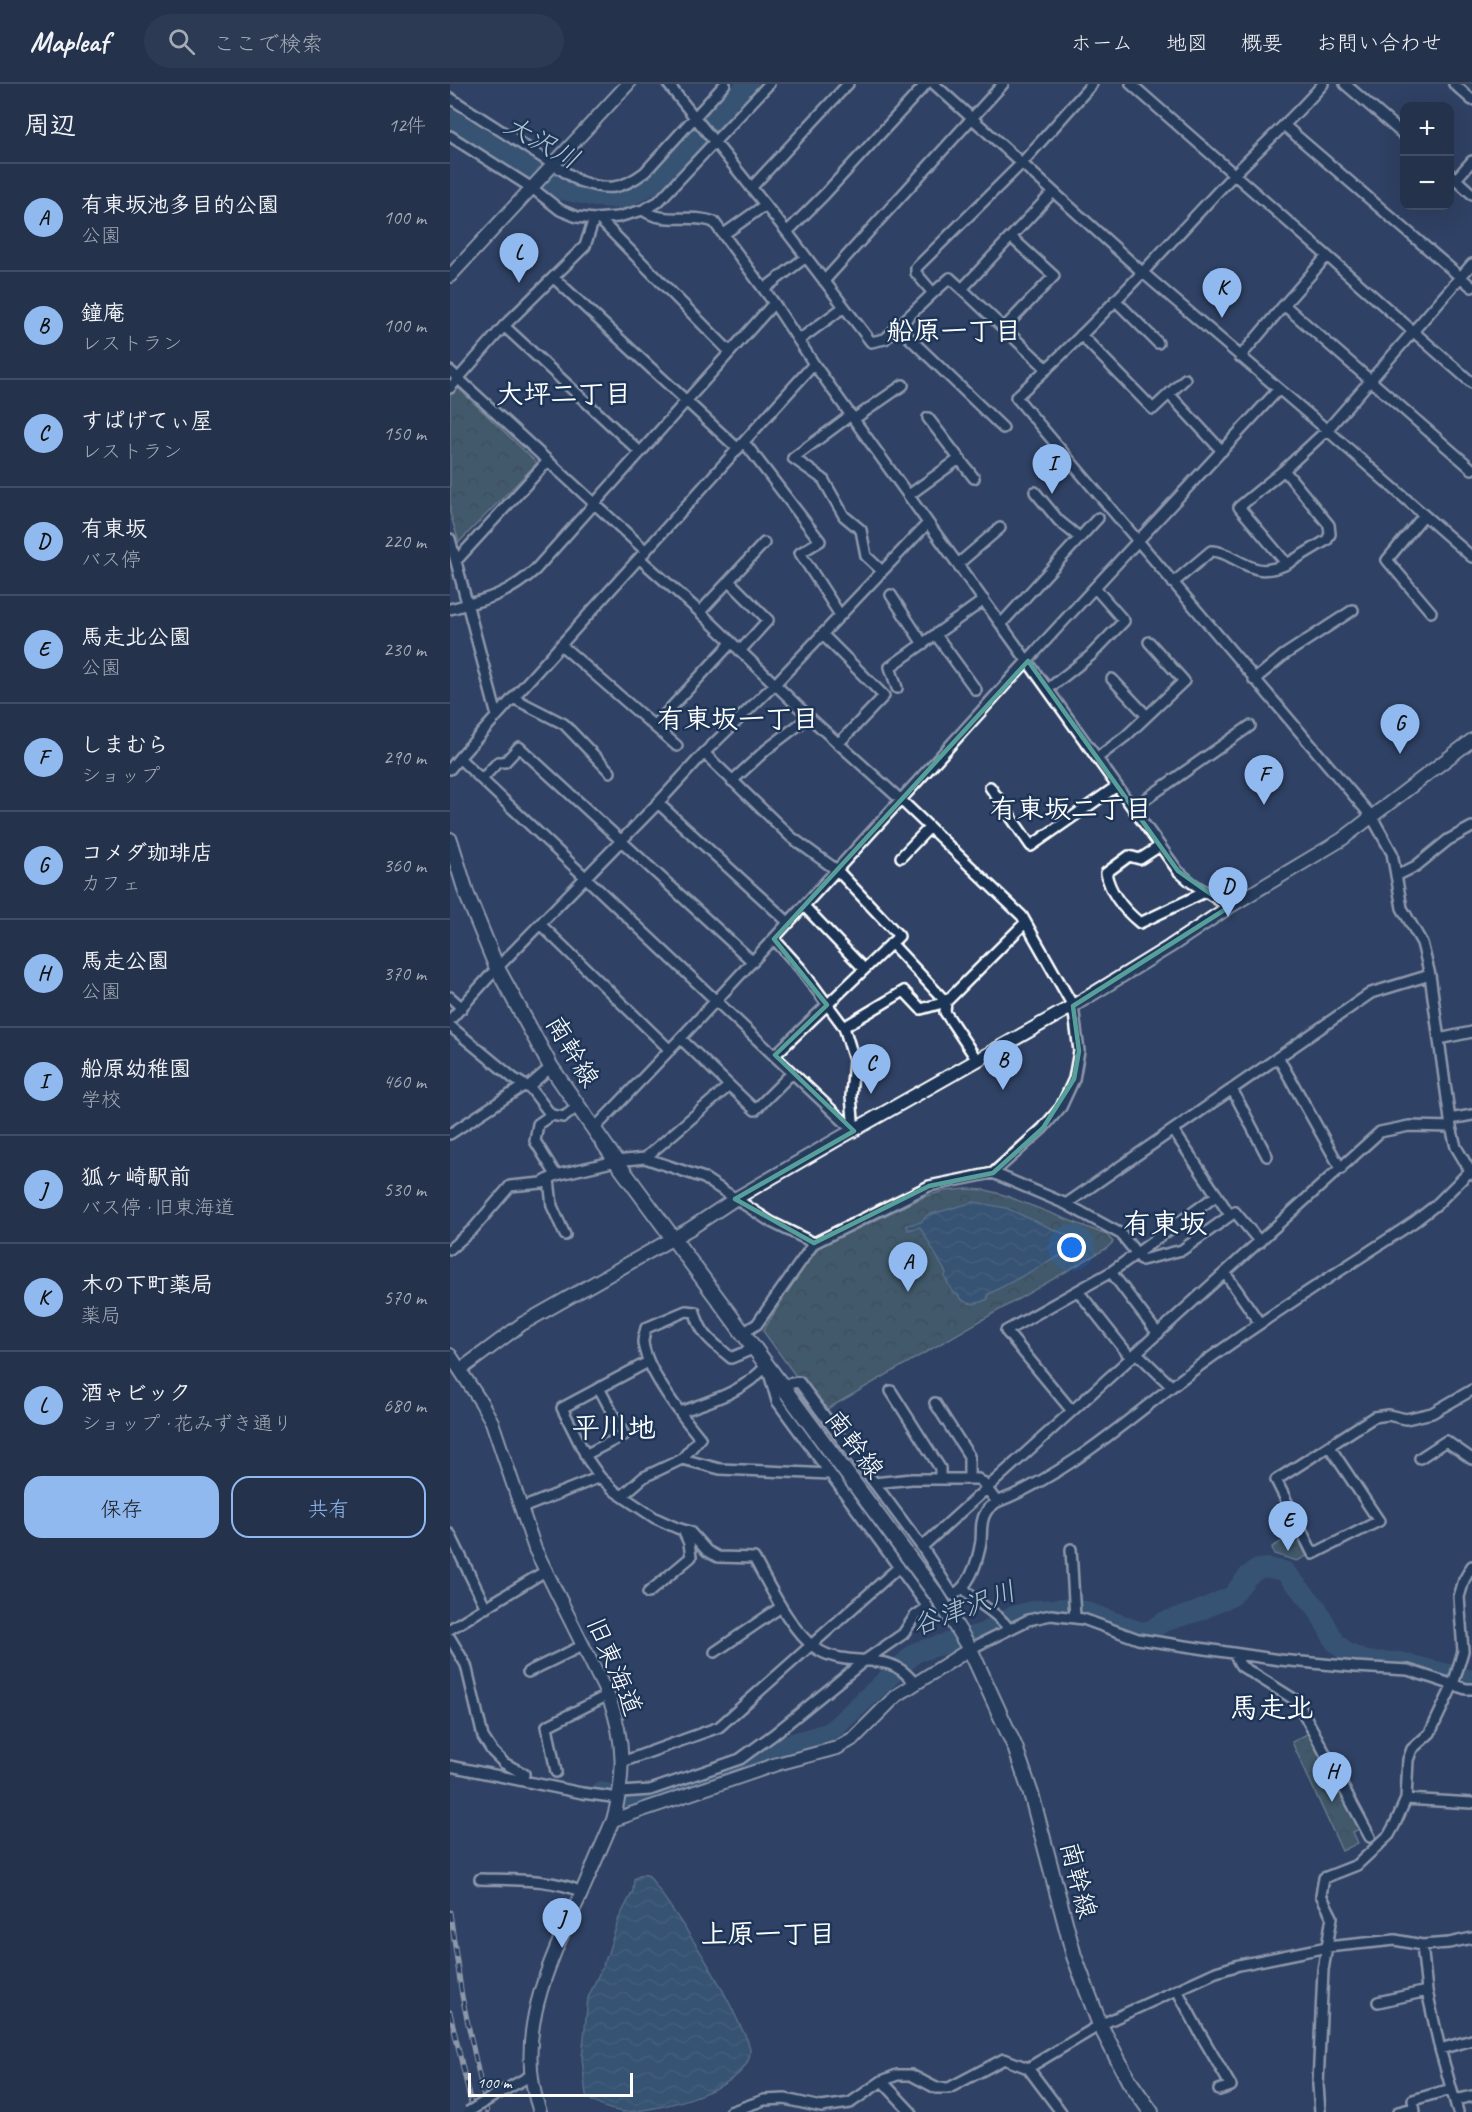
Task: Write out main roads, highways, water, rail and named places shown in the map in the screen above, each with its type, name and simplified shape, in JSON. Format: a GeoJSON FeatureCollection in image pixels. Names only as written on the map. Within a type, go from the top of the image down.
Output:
{"type":"FeatureCollection","features":[{"type":"Feature","properties":{"kind":"main road","name":"南幹線"},"geometry":{"type":"LineString","coordinates":[[450,840],[467,895],[497,968],[551,1067],[616,1161],[938,1597],[970,1649],[1015,1747],[1029,1787],[1074,1956],[1100,2025],[1129,2081],[1151,2112]]}},
{"type":"Feature","properties":{"kind":"water"},"geometry":{"type":"Polygon","coordinates":[[[974,1202],[1006,1208],[1079,1239],[1078,1244],[1069,1254],[1065,1253],[987,1295],[988,1299],[979,1303],[967,1303],[953,1293],[945,1277],[946,1273],[920,1227],[908,1230],[907,1225],[921,1222],[928,1215],[974,1202]]]}},
{"type":"Feature","properties":{"kind":"water"},"geometry":{"type":"Polygon","coordinates":[[[643,1874],[649,1876],[708,1964],[729,2001],[749,2043],[750,2050],[746,2064],[735,2076],[719,2087],[677,2103],[623,2112],[603,2107],[586,2096],[582,2058],[588,1998],[607,1956],[619,1918],[633,1891],[634,1879],[643,1874]]]}},
{"type":"Feature","properties":{"kind":"waterway","name":"大沢川"},"geometry":{"type":"LineString","coordinates":[[450,119],[559,189],[596,197],[624,199],[649,186],[748,84]]}},
{"type":"Feature","properties":{"kind":"waterway","name":"谷津沢川"},"geometry":{"type":"LineString","coordinates":[[600,1792],[629,1797],[648,1796],[753,1760],[780,1747],[830,1732],[916,1652],[984,1633],[1013,1616],[1037,1610],[1067,1608],[1085,1611],[1141,1632],[1151,1630],[1163,1622],[1196,1612],[1232,1596],[1248,1576],[1258,1569],[1284,1571],[1317,1608],[1335,1642],[1347,1653],[1366,1661],[1399,1662],[1472,1680]]}},
{"type":"Feature","properties":{"kind":"tunnel"},"geometry":{"type":"LineString","coordinates":[[899,1567],[922,1547]]}},
{"type":"Feature","properties":{"kind":"railway"},"geometry":{"type":"LineString","coordinates":[[450,1912],[462,1996],[487,2112]]}},
{"type":"Feature","properties":{"kind":"railway"},"geometry":{"type":"LineString","coordinates":[[450,2012],[473,2112]]}},
{"type":"Feature","properties":{"kind":"place","name":"酒ゃビック"},"geometry":{"type":"Point","coordinates":[519,283]}},
{"type":"Feature","properties":{"kind":"place","name":"木の下町薬局"},"geometry":{"type":"Point","coordinates":[1222,318]}},
{"type":"Feature","properties":{"kind":"place","name":"船原幼稚園"},"geometry":{"type":"Point","coordinates":[1052,494]}},
{"type":"Feature","properties":{"kind":"place","name":"コメダ珈琲店"},"geometry":{"type":"Point","coordinates":[1400,754]}},
{"type":"Feature","properties":{"kind":"place","name":"しまむら"},"geometry":{"type":"Point","coordinates":[1264,805]}},
{"type":"Feature","properties":{"kind":"place","name":"有東坂"},"geometry":{"type":"Point","coordinates":[1228,917]}},
{"type":"Feature","properties":{"kind":"place","name":"鐘庵"},"geometry":{"type":"Point","coordinates":[1003,1090]}},
{"type":"Feature","properties":{"kind":"place","name":"すぱげてぃ屋"},"geometry":{"type":"Point","coordinates":[871,1094]}},
{"type":"Feature","properties":{"kind":"place","name":"有東坂池多目的公園"},"geometry":{"type":"Point","coordinates":[908,1292]}},
{"type":"Feature","properties":{"kind":"place","name":"馬走北公園"},"geometry":{"type":"Point","coordinates":[1288,1551]}},
{"type":"Feature","properties":{"kind":"place","name":"馬走公園"},"geometry":{"type":"Point","coordinates":[1332,1802]}},
{"type":"Feature","properties":{"kind":"place","name":"狐ヶ崎駅前"},"geometry":{"type":"Point","coordinates":[562,1948]}},
{"type":"Feature","properties":{"kind":"district","name":"船原一丁目"},"geometry":{"type":"Point","coordinates":[954,331]}},
{"type":"Feature","properties":{"kind":"district","name":"大坪二丁目"},"geometry":{"type":"Point","coordinates":[564,394]}},
{"type":"Feature","properties":{"kind":"district","name":"有東坂一丁目"},"geometry":{"type":"Point","coordinates":[738,719]}},
{"type":"Feature","properties":{"kind":"district","name":"有東坂二丁目"},"geometry":{"type":"Point","coordinates":[1071,809]}},
{"type":"Feature","properties":{"kind":"district","name":"有東坂"},"geometry":{"type":"Point","coordinates":[1165,1223]}},
{"type":"Feature","properties":{"kind":"district","name":"平川地"},"geometry":{"type":"Point","coordinates":[614,1427]}},
{"type":"Feature","properties":{"kind":"district","name":"馬走北"},"geometry":{"type":"Point","coordinates":[1272,1707]}},
{"type":"Feature","properties":{"kind":"district","name":"上原一丁目"},"geometry":{"type":"Point","coordinates":[768,1934]}}]}
